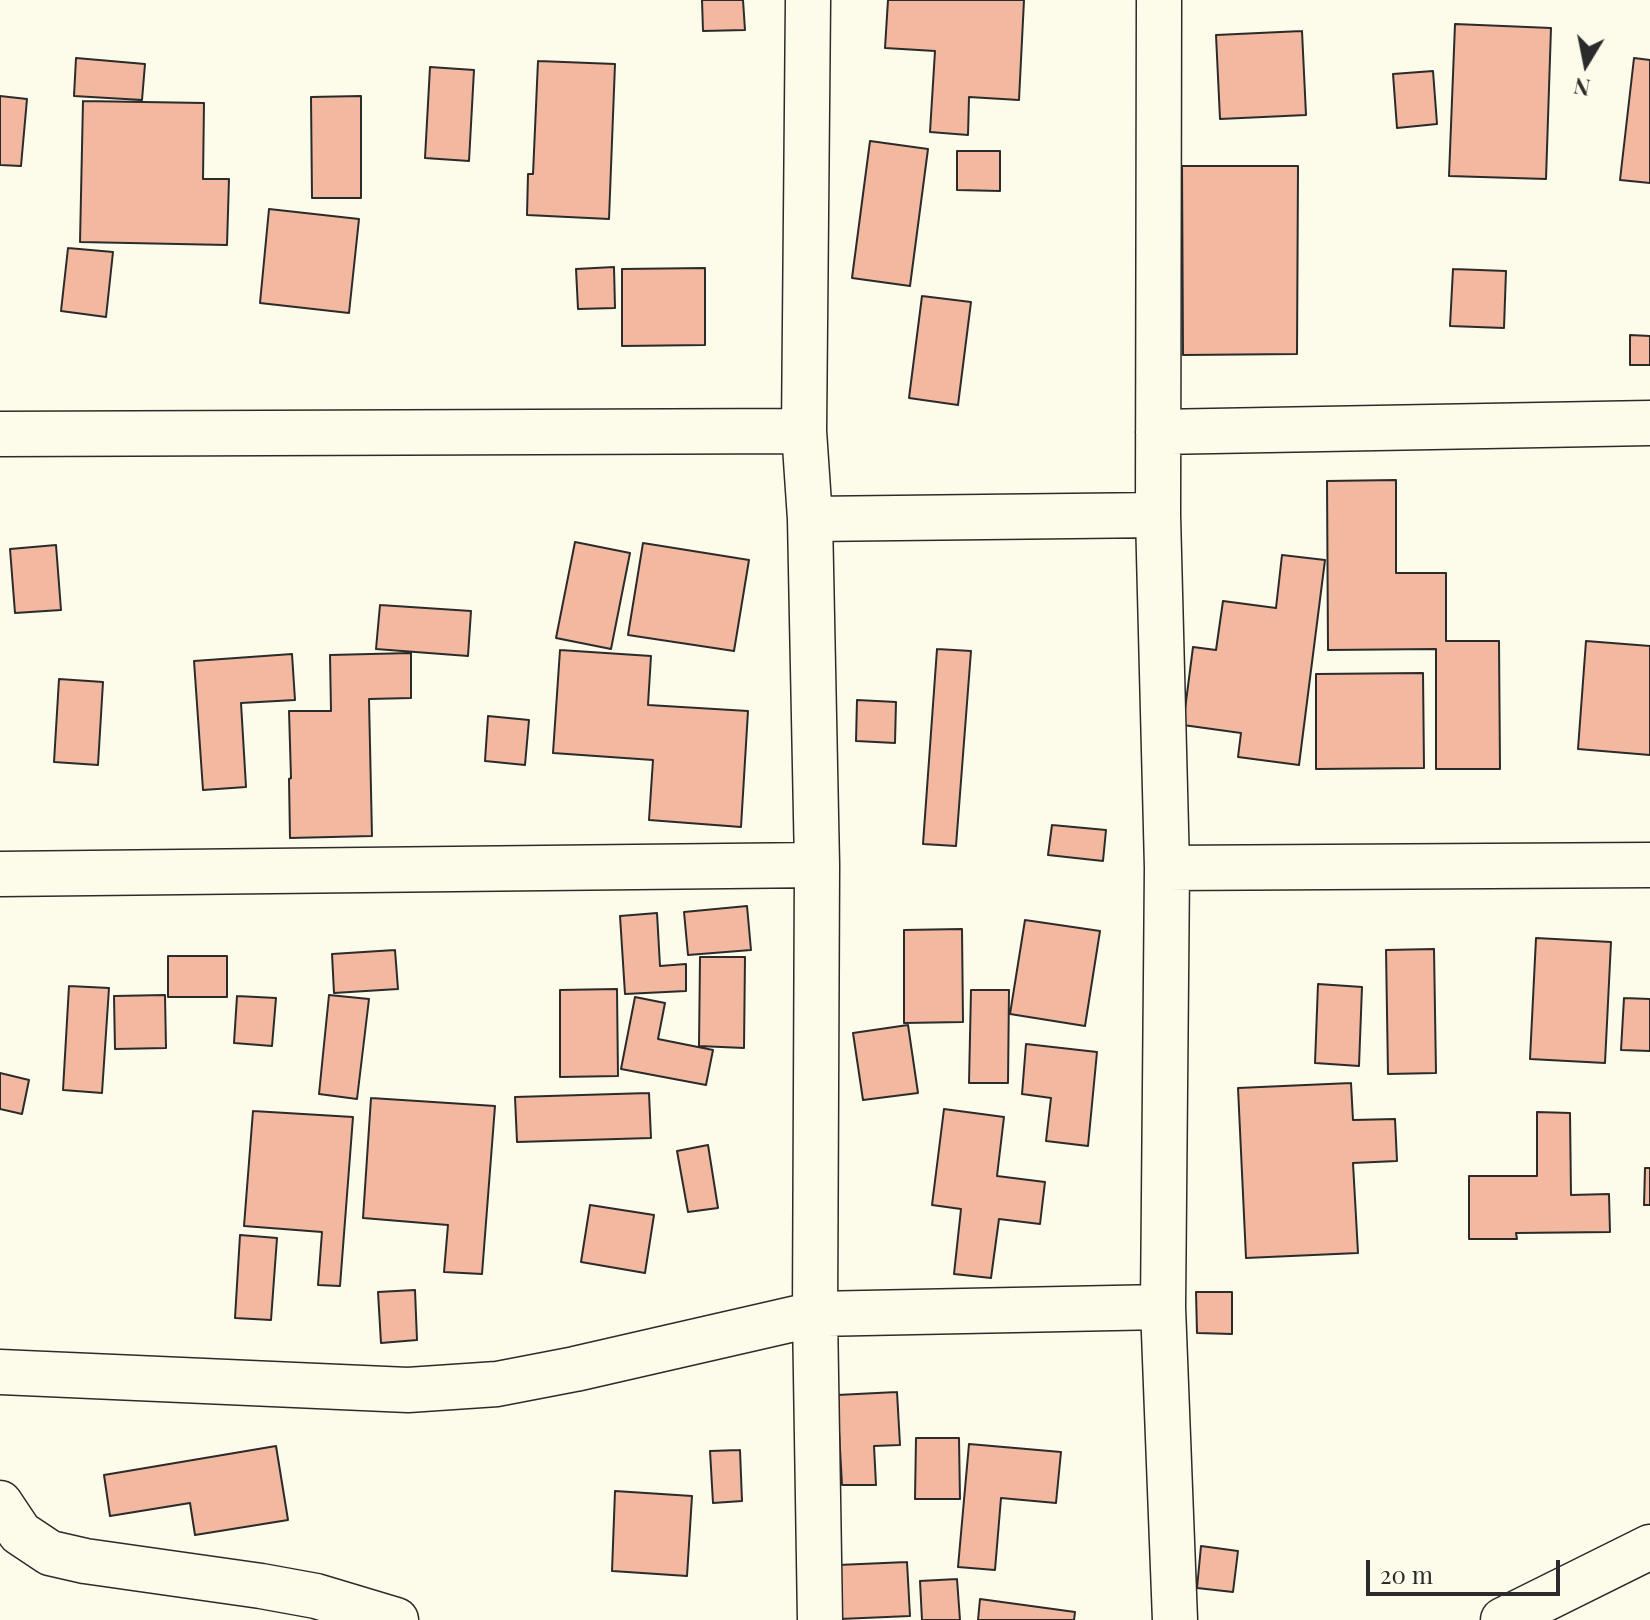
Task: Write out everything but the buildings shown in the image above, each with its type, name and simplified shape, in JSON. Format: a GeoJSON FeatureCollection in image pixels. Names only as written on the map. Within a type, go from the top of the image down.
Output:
{"type":"FeatureCollection","features":[{"type":"Feature","properties":{"kind":"street"},"geometry":{"type":"LineString","coordinates":[[808,0],[804,431],[810,519],[817,865],[815,1314],[820,1620]]}},
{"type":"Feature","properties":{"kind":"street"},"geometry":{"type":"LineString","coordinates":[[1159,0],[1158,515],[1167,868],[1163,1307],[1175,1620]]}},
{"type":"Feature","properties":{"kind":"street"},"geometry":{"type":"LineString","coordinates":[[1158,432],[1650,423]]}},
{"type":"Feature","properties":{"kind":"street"},"geometry":{"type":"LineString","coordinates":[[0,434],[804,431]]}},
{"type":"Feature","properties":{"kind":"street"},"geometry":{"type":"LineString","coordinates":[[810,519],[1158,515]]}},
{"type":"Feature","properties":{"kind":"street"},"geometry":{"type":"LineString","coordinates":[[0,874],[817,865]]}},
{"type":"Feature","properties":{"kind":"street"},"geometry":{"type":"LineString","coordinates":[[1167,868],[1650,865]]}},
{"type":"Feature","properties":{"kind":"street"},"geometry":{"type":"LineString","coordinates":[[0,1372],[408,1390],[497,1384],[815,1314],[1163,1307]]}},
{"type":"Feature","properties":{"kind":"street"},"geometry":{"type":"LineString","coordinates":[[0,1503],[20,1533],[50,1553],[316,1596],[396,1620]]}},
{"type":"Feature","properties":{"kind":"street"},"geometry":{"type":"LineString","coordinates":[[1503,1620],[1650,1547]]}}]}
